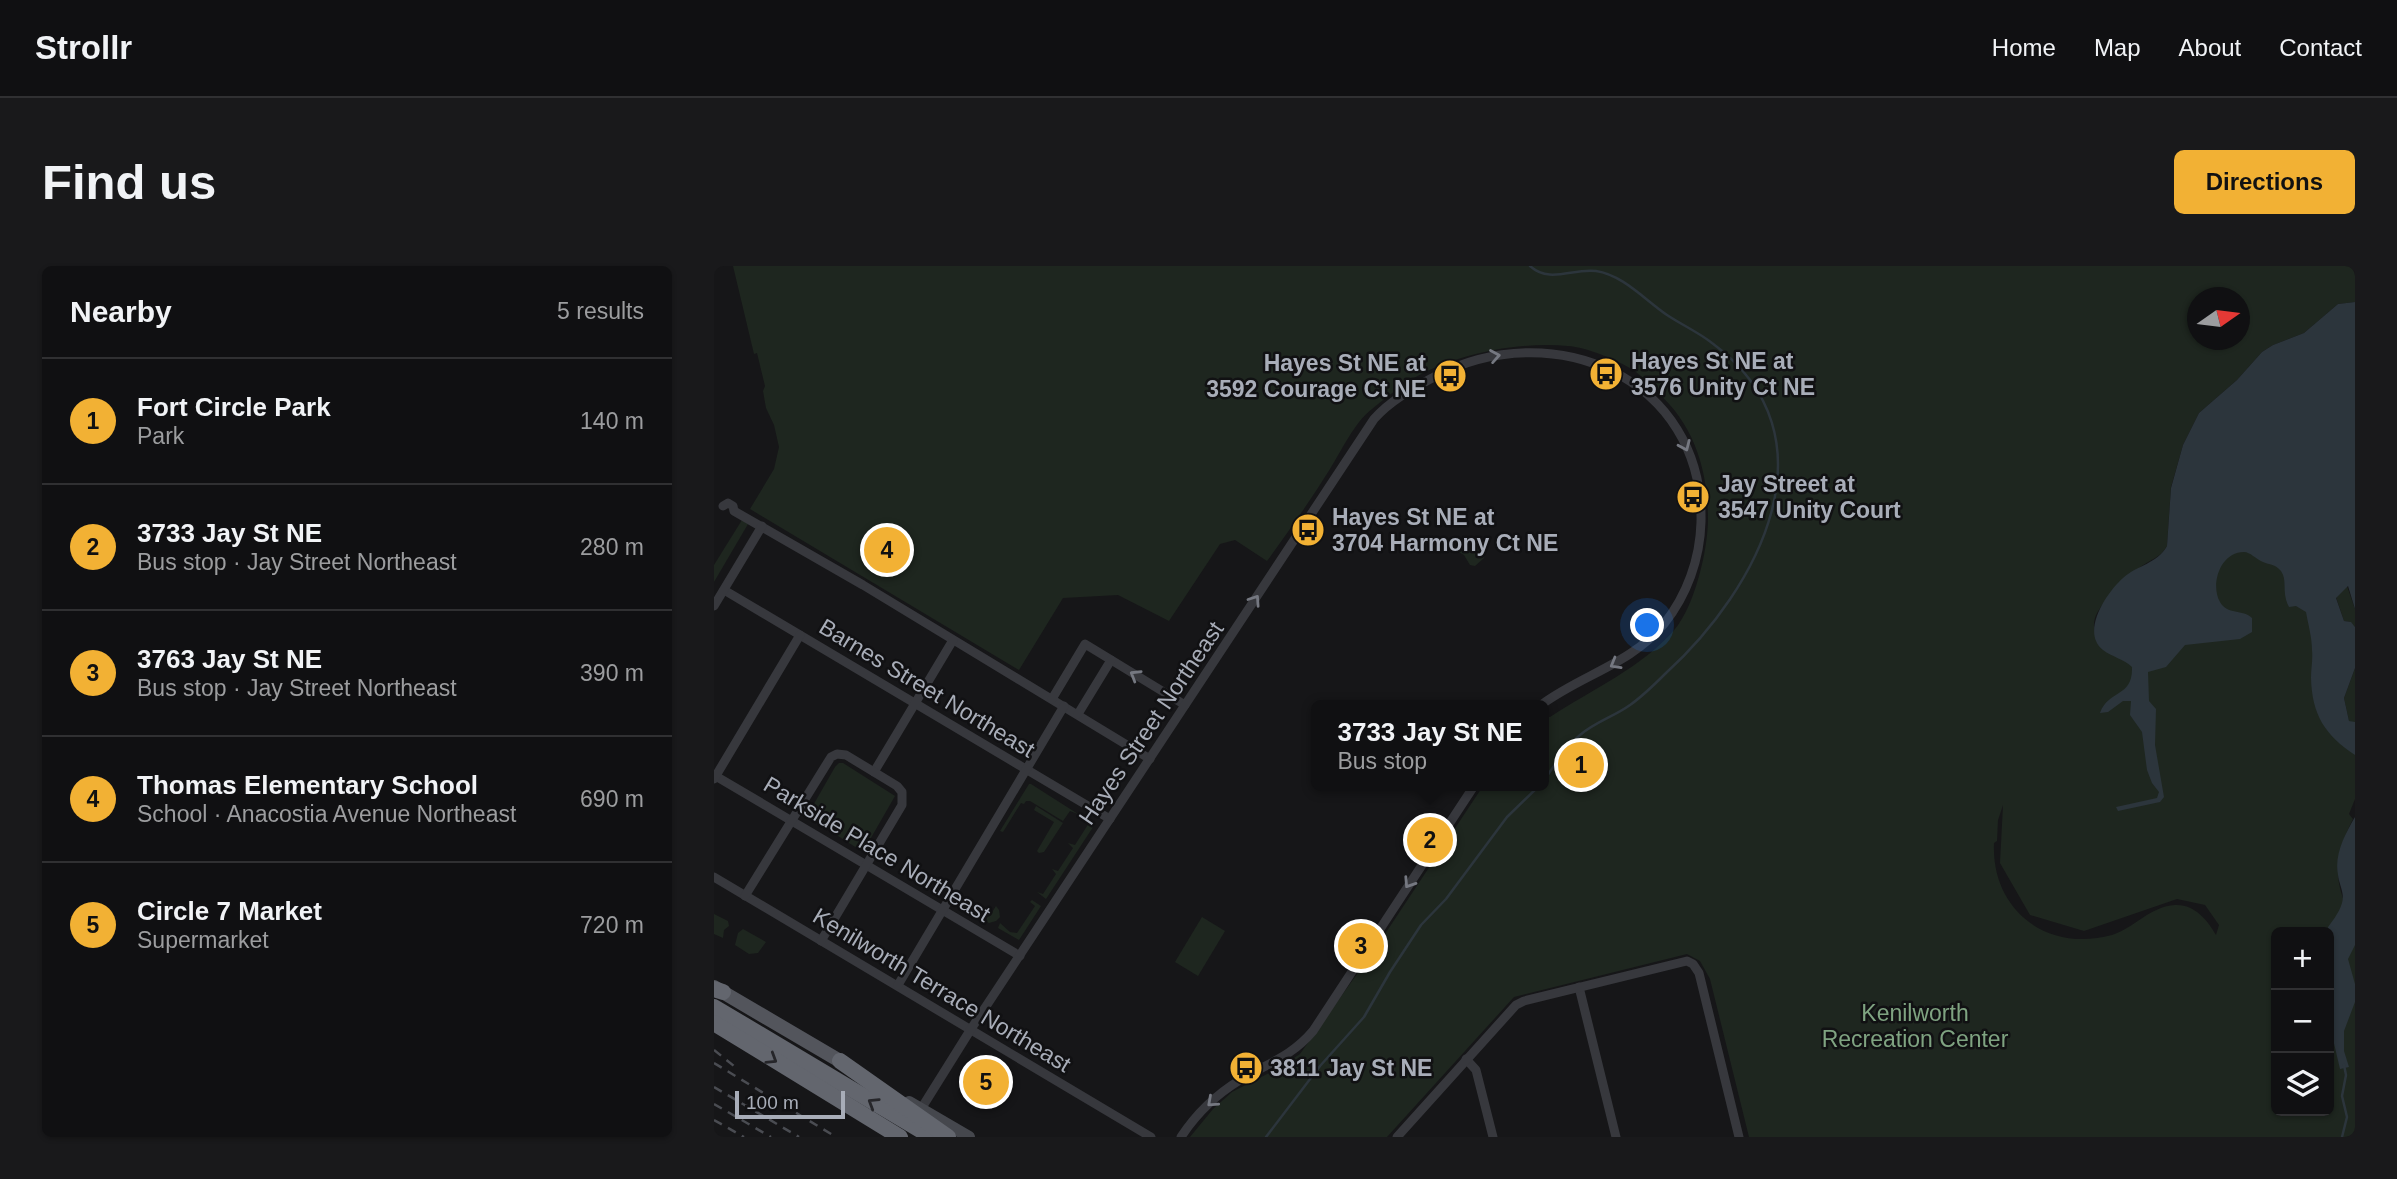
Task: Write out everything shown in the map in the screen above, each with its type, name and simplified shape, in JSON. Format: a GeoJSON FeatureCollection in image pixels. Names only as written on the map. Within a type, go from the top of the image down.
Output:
{"type":"FeatureCollection","features":[{"type":"Feature","properties":{"kind":"highway"},"geometry":{"type":"LineString","coordinates":[[714,1007],[932,1137]]}},
{"type":"Feature","properties":{"kind":"highway"},"geometry":{"type":"LineString","coordinates":[[714,1023],[900,1137]]}},
{"type":"Feature","properties":{"kind":"highway"},"geometry":{"type":"LineString","coordinates":[[840,1061],[948,1137]]}},
{"type":"Feature","properties":{"kind":"main road"},"geometry":{"type":"LineString","coordinates":[[717,989],[969,1137]]}},
{"type":"Feature","properties":{"kind":"street","name":"Hayes Street Northeast"},"geometry":{"type":"LineString","coordinates":[[921,1109],[1370,424],[1394,401],[1432,379],[1464,364],[1512,353],[1551,352],[1588,360],[1622,376],[1651,397],[1676,429],[1690,458],[1700,497],[1700,535],[1692,572],[1677,606],[1660,629],[1640,648],[1618,663],[1579,681],[1549,700]]}},
{"type":"Feature","properties":{"kind":"street"},"geometry":{"type":"LineString","coordinates":[[718,505],[762,526],[1150,759]]}},
{"type":"Feature","properties":{"kind":"street"},"geometry":{"type":"LineString","coordinates":[[714,606],[762,526]]}},
{"type":"Feature","properties":{"kind":"street","name":"Barnes Street Northeast"},"geometry":{"type":"LineString","coordinates":[[724,590],[1110,819]]}},
{"type":"Feature","properties":{"kind":"street"},"geometry":{"type":"LineString","coordinates":[[715,777],[800,635]]}},
{"type":"Feature","properties":{"kind":"street"},"geometry":{"type":"LineString","coordinates":[[874,772],[953,640]]}},
{"type":"Feature","properties":{"kind":"street"},"geometry":{"type":"LineString","coordinates":[[1052,699],[1085,644],[1185,705]]}},
{"type":"Feature","properties":{"kind":"street"},"geometry":{"type":"LineString","coordinates":[[1077,714],[1111,660]]}},
{"type":"Feature","properties":{"kind":"street"},"geometry":{"type":"LineString","coordinates":[[898,985],[1064,706]]}},
{"type":"Feature","properties":{"kind":"street"},"geometry":{"type":"LineString","coordinates":[[745,896],[831,757],[837,754],[846,755],[897,786],[902,792],[903,801],[821,941]]}},
{"type":"Feature","properties":{"kind":"street","name":"Parkside Place Northeast"},"geometry":{"type":"LineString","coordinates":[[715,777],[1020,956]]}},
{"type":"Feature","properties":{"kind":"street"},"geometry":{"type":"LineString","coordinates":[[1181,1137],[1197,1116],[1219,1096],[1241,1079],[1288,1055],[1313,1031],[1472,791]]}},
{"type":"Feature","properties":{"kind":"street","name":"Kenilworth Terrace Northeast"},"geometry":{"type":"LineString","coordinates":[[714,877],[1151,1137]]}},
{"type":"Feature","properties":{"kind":"street"},"geometry":{"type":"LineString","coordinates":[[1397,1137],[1516,1005],[1687,961],[1693,964],[1699,973],[1739,1137]]}},
{"type":"Feature","properties":{"kind":"street"},"geometry":{"type":"LineString","coordinates":[[1579,987],[1616,1137]]}},
{"type":"Feature","properties":{"kind":"street"},"geometry":{"type":"LineString","coordinates":[[1466,1059],[1476,1070],[1493,1137]]}},
{"type":"Feature","properties":{"kind":"green space","name":"Kenilworth Recreation Center"},"geometry":{"type":"Polygon","coordinates":[[[733,266],[2355,266],[2355,302],[2338,304],[2304,333],[2262,352],[2237,380],[2199,413],[2183,445],[2171,487],[2167,546],[2161,554],[2138,569],[2114,592],[2098,612],[2094,625],[2099,645],[2224,548],[2258,530],[2302,591],[2355,755],[2355,799],[2349,814],[2353,819],[2341,847],[2338,872],[2342,896],[2355,924],[2355,1137],[1749,1137],[1710,979],[1700,961],[1687,954],[1514,997],[1387,1137],[1190,1137],[1213,1109],[1232,1092],[1300,1054],[1377,946],[1480,791],[1549,791],[1549,717],[1648,655],[1675,629],[1694,592],[1703,561],[1708,519],[1702,466],[1689,433],[1669,404],[1639,374],[1619,362],[1584,349],[1548,345],[1506,348],[1442,365],[1406,383],[1366,415],[1267,561],[1235,540],[1220,544],[1169,621],[1118,595],[1063,598],[1019,670],[750,509],[774,469],[779,447],[774,425],[766,408],[763,391],[765,386],[757,353],[754,354],[733,266]],[[2003,805],[1998,820],[1997,841],[1994,843],[1996,867],[2002,888],[2013,906],[2028,921],[2045,931],[2066,938],[2088,939],[2112,935],[2166,906],[2182,905],[2195,910],[2216,935],[2219,925],[2205,905],[2177,899],[2084,931],[2030,915],[2000,863],[2003,805]]]}},
{"type":"Feature","properties":{"kind":"green space"},"geometry":{"type":"Polygon","coordinates":[[[742,520],[748,524],[714,582],[714,565],[742,520]]]}},
{"type":"Feature","properties":{"kind":"green space"},"geometry":{"type":"Polygon","coordinates":[[[1465,537],[1486,550],[1484,558],[1475,566],[1470,565],[1464,555],[1457,551],[1456,542],[1465,537]]]}},
{"type":"Feature","properties":{"kind":"green space"},"geometry":{"type":"Polygon","coordinates":[[[2347,586],[2355,609],[2355,627],[2344,621],[2336,597],[2347,586]]]}},
{"type":"Feature","properties":{"kind":"green space"},"geometry":{"type":"Polygon","coordinates":[[[2355,668],[2353,723],[2349,721],[2344,698],[2355,668]]]}},
{"type":"Feature","properties":{"kind":"green space"},"geometry":{"type":"Polygon","coordinates":[[[839,763],[895,796],[864,850],[807,816],[839,763]]]}},
{"type":"Feature","properties":{"kind":"green space"},"geometry":{"type":"Polygon","coordinates":[[[1029,784],[1078,814],[1070,811],[1063,821],[1026,801],[1021,803],[1003,832],[1000,831],[1029,784]]]}},
{"type":"Feature","properties":{"kind":"green space"},"geometry":{"type":"Polygon","coordinates":[[[1036,806],[1063,823],[1044,852],[1039,853],[1037,851],[1054,822],[1034,810],[1036,806]]]}},
{"type":"Feature","properties":{"kind":"green space"},"geometry":{"type":"Polygon","coordinates":[[[1086,817],[1095,824],[1046,899],[1037,892],[1043,894],[1056,874],[1052,869],[1058,871],[1073,848],[1068,843],[1075,845],[1089,823],[1086,817]]]}},
{"type":"Feature","properties":{"kind":"green space"},"geometry":{"type":"Polygon","coordinates":[[[1032,900],[1041,906],[1019,940],[998,928],[1000,923],[1010,932],[1017,933],[1035,906],[1030,902],[1032,900]]]}},
{"type":"Feature","properties":{"kind":"green space"},"geometry":{"type":"Polygon","coordinates":[[[970,906],[989,917],[996,906],[1000,917],[989,923],[968,910],[970,906]]]}},
{"type":"Feature","properties":{"kind":"green space"},"geometry":{"type":"Polygon","coordinates":[[[714,914],[728,921],[729,926],[724,930],[723,938],[714,934],[714,914]]]}},
{"type":"Feature","properties":{"kind":"green space"},"geometry":{"type":"Polygon","coordinates":[[[1202,917],[1225,931],[1198,976],[1175,962],[1202,917]]]}},
{"type":"Feature","properties":{"kind":"green space"},"geometry":{"type":"Polygon","coordinates":[[[743,929],[766,942],[758,953],[749,954],[735,945],[738,933],[743,929]]]}},
{"type":"Feature","properties":{"kind":"shaded area"},"geometry":{"type":"Polygon","coordinates":[[[2355,302],[2355,609],[2348,586],[2336,598],[2344,621],[2351,622],[2355,627],[2355,668],[2344,698],[2349,721],[2355,722],[2355,755],[2328,732],[2317,713],[2312,691],[2312,645],[2306,612],[2296,606],[2289,607],[2283,575],[2279,569],[2246,552],[2236,553],[2223,563],[2219,571],[2217,595],[2227,609],[2252,618],[2252,632],[2240,639],[2185,645],[2166,667],[2148,672],[2149,701],[2156,709],[2155,745],[2164,797],[2160,802],[2118,811],[2116,807],[2157,798],[2159,792],[2147,770],[2142,732],[2130,715],[2131,701],[2123,701],[2108,712],[2100,713],[2109,700],[2129,684],[2132,667],[2103,650],[2097,642],[2094,633],[2098,612],[2123,578],[2158,557],[2167,546],[2171,488],[2183,445],[2199,413],[2237,380],[2262,352],[2304,333],[2338,304],[2355,302]]]}},
{"type":"Feature","properties":{"kind":"shaded area"},"geometry":{"type":"Polygon","coordinates":[[[2355,817],[2355,945],[2348,959],[2355,984],[2355,1002],[2344,1031],[2344,1051],[2349,1067],[2340,1069],[2334,1043],[2334,927],[2328,927],[2342,903],[2337,867],[2344,838],[2355,817]]]}},
{"type":"Feature","properties":{"kind":"waterway"},"geometry":{"type":"LineString","coordinates":[[1530,266],[1553,275],[1587,271],[1606,273],[1625,283],[1667,315],[1712,343],[1751,381],[1772,422],[1778,467],[1772,512],[1755,556],[1730,599],[1700,639],[1658,681],[1630,705],[1580,735],[1549,773]]}},
{"type":"Feature","properties":{"kind":"waterway"},"geometry":{"type":"LineString","coordinates":[[1266,1137],[1320,1066],[1364,1017],[1421,925],[1446,899],[1507,817],[1534,791]]}},
{"type":"Feature","properties":{"kind":"waterway"},"geometry":{"type":"LineString","coordinates":[[2342,1137],[2347,1117],[2342,1096],[2346,1075],[2344,1065]]}},
{"type":"Feature","properties":{"kind":"railway"},"geometry":{"type":"LineString","coordinates":[[714,1050],[734,1066]]}},
{"type":"Feature","properties":{"kind":"railway"},"geometry":{"type":"LineString","coordinates":[[714,1063],[836,1137]]}},
{"type":"Feature","properties":{"kind":"railway"},"geometry":{"type":"LineString","coordinates":[[714,1087],[799,1137]]}},
{"type":"Feature","properties":{"kind":"railway"},"geometry":{"type":"LineString","coordinates":[[714,1104],[771,1137]]}},
{"type":"Feature","properties":{"kind":"railway"},"geometry":{"type":"LineString","coordinates":[[714,1120],[744,1137]]}},
{"type":"Feature","properties":{"kind":"place","name":"Hayes St NE at 3576 Unity Ct NE"},"geometry":{"type":"Point","coordinates":[1606,374]}},
{"type":"Feature","properties":{"kind":"place","name":"Hayes St NE at 3592 Courage Ct NE"},"geometry":{"type":"Point","coordinates":[1450,376]}},
{"type":"Feature","properties":{"kind":"place","name":"Jay Street at 3547 Unity Court"},"geometry":{"type":"Point","coordinates":[1693,497]}},
{"type":"Feature","properties":{"kind":"place","name":"Hayes St NE at 3704 Harmony Ct NE"},"geometry":{"type":"Point","coordinates":[1308,530]}},
{"type":"Feature","properties":{"kind":"place","name":"Thomas Elementary School"},"geometry":{"type":"Point","coordinates":[887,550]}},
{"type":"Feature","properties":{"kind":"place","name":"Fort Circle Park"},"geometry":{"type":"Point","coordinates":[1581,765]}},
{"type":"Feature","properties":{"kind":"place","name":"3733 Jay St NE"},"geometry":{"type":"Point","coordinates":[1430,840]}},
{"type":"Feature","properties":{"kind":"place","name":"3763 Jay St NE"},"geometry":{"type":"Point","coordinates":[1361,946]}},
{"type":"Feature","properties":{"kind":"place","name":"3811 Jay St NE"},"geometry":{"type":"Point","coordinates":[1246,1068]}},
{"type":"Feature","properties":{"kind":"place","name":"Circle 7 Market"},"geometry":{"type":"Point","coordinates":[986,1082]}}]}
